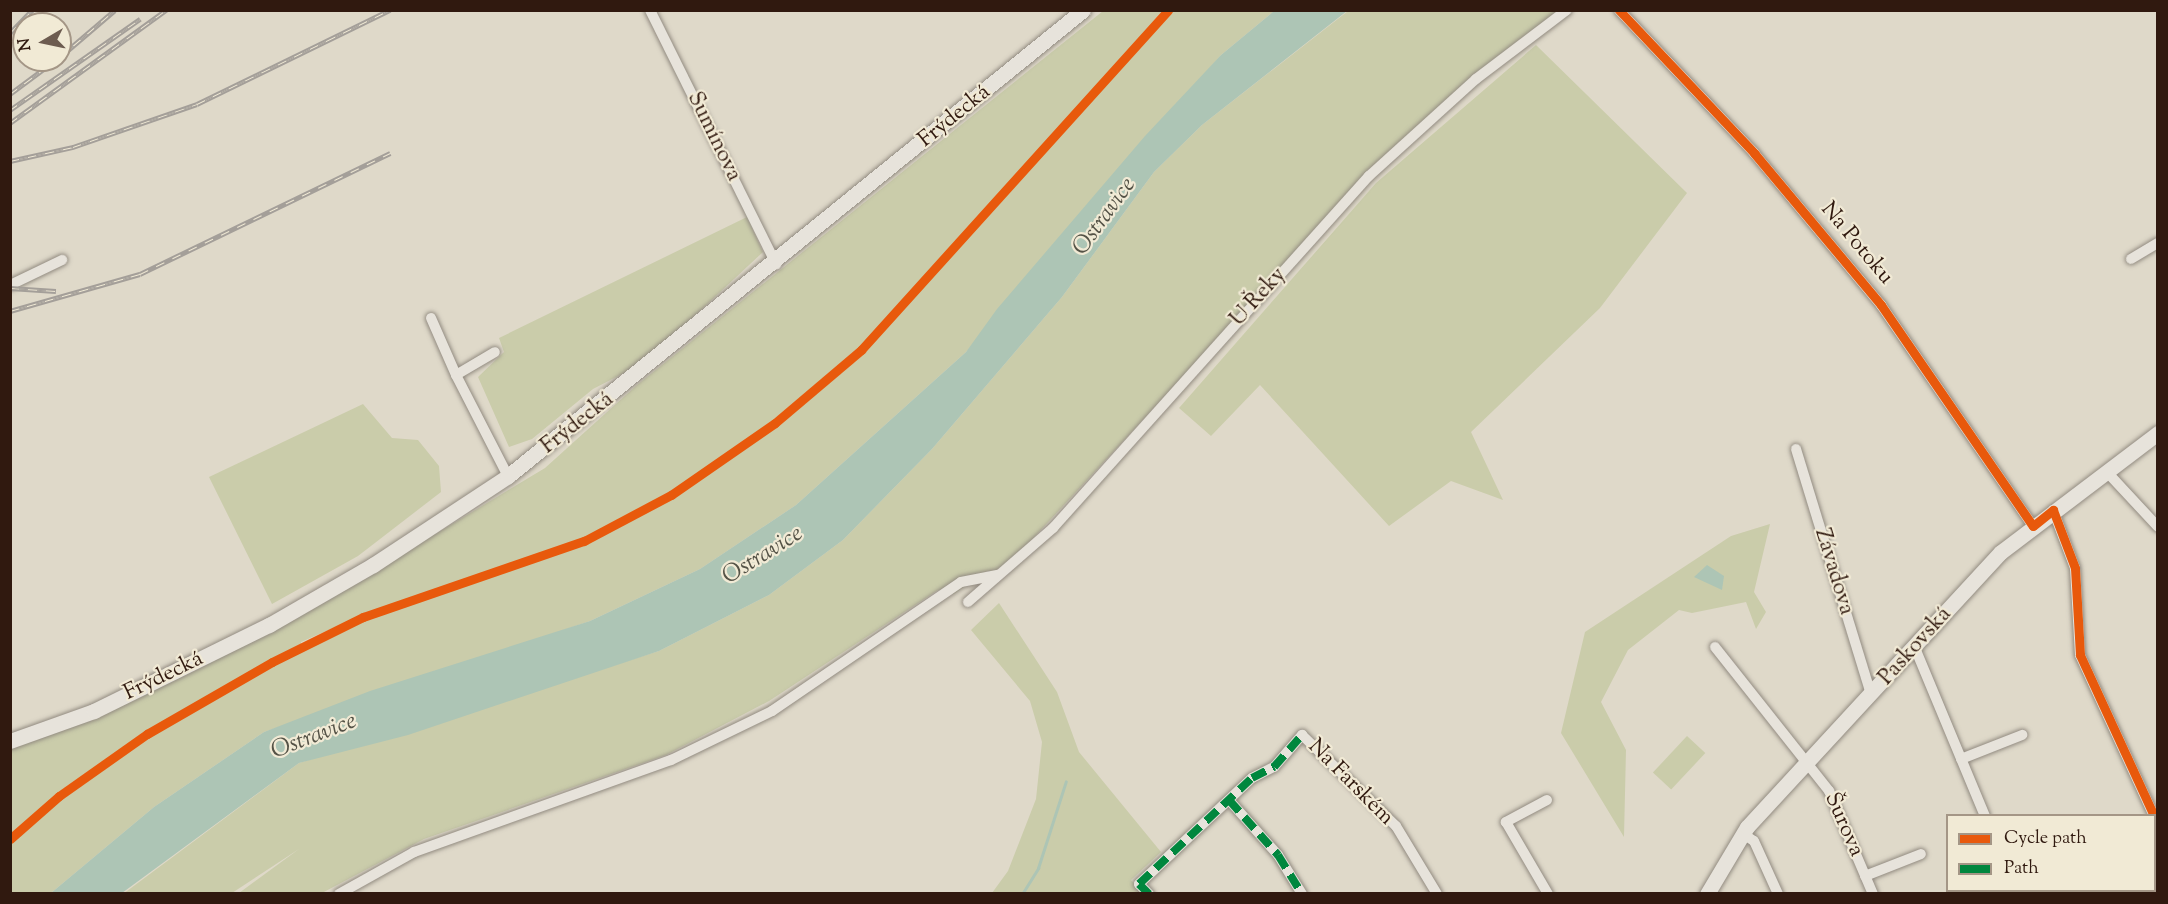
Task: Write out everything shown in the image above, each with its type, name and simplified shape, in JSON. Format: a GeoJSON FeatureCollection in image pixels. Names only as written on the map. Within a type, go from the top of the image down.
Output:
{"type":"FeatureCollection","features":[{"type":"Feature","properties":{"kind":"main road","name":"Frýdecká"},"geometry":{"type":"LineString","coordinates":[[10,741],[94,711],[269,626],[508,476],[776,264],[1083,10]]}},
{"type":"Feature","properties":{"kind":"main road","name":"Paskovská"},"geometry":{"type":"LineString","coordinates":[[1707,894],[1742,833],[1806,762],[1871,696],[2001,552],[2053,510],[2157,433]]}},
{"type":"Feature","properties":{"kind":"street","name":"Sumínova"},"geometry":{"type":"LineString","coordinates":[[650,10],[776,264]]}},
{"type":"Feature","properties":{"kind":"street","name":"U Řeky"},"geometry":{"type":"LineString","coordinates":[[968,603],[1053,528],[1369,176],[1476,79],[1567,10]]}},
{"type":"Feature","properties":{"kind":"street","name":"Na Potoku"},"geometry":{"type":"LineString","coordinates":[[1619,10],[1754,153],[1881,305],[2033,526]]}},
{"type":"Feature","properties":{"kind":"street"},"geometry":{"type":"LineString","coordinates":[[2131,259],[2157,243]]}},
{"type":"Feature","properties":{"kind":"street"},"geometry":{"type":"LineString","coordinates":[[10,285],[62,260]]}},
{"type":"Feature","properties":{"kind":"street"},"geometry":{"type":"LineString","coordinates":[[431,318],[456,375],[508,476]]}},
{"type":"Feature","properties":{"kind":"street"},"geometry":{"type":"LineString","coordinates":[[456,375],[495,352]]}},
{"type":"Feature","properties":{"kind":"street","name":"Závadova"},"geometry":{"type":"LineString","coordinates":[[1796,449],[1871,696]]}},
{"type":"Feature","properties":{"kind":"street"},"geometry":{"type":"LineString","coordinates":[[2106,471],[2157,528]]}},
{"type":"Feature","properties":{"kind":"street"},"geometry":{"type":"LineString","coordinates":[[2053,510],[2074,568],[2080,655],[2153,814]]}},
{"type":"Feature","properties":{"kind":"street"},"geometry":{"type":"LineString","coordinates":[[339,894],[414,852],[670,760],[772,711],[962,582],[1000,574]]}},
{"type":"Feature","properties":{"kind":"street"},"geometry":{"type":"LineString","coordinates":[[1715,647],[1806,762]]}},
{"type":"Feature","properties":{"kind":"street"},"geometry":{"type":"LineString","coordinates":[[1915,648],[1984,814]]}},
{"type":"Feature","properties":{"kind":"street","name":"Na Farském"},"geometry":{"type":"LineString","coordinates":[[1229,800],[1274,767],[1302,735],[1396,826],[1437,894]]}},
{"type":"Feature","properties":{"kind":"street"},"geometry":{"type":"LineString","coordinates":[[1961,759],[2022,735]]}},
{"type":"Feature","properties":{"kind":"street","name":"Šurova"},"geometry":{"type":"LineString","coordinates":[[1806,762],[1829,791],[1873,894]]}},
{"type":"Feature","properties":{"kind":"street"},"geometry":{"type":"LineString","coordinates":[[1149,894],[1139,884],[1229,800],[1278,855],[1302,894]]}},
{"type":"Feature","properties":{"kind":"street"},"geometry":{"type":"LineString","coordinates":[[1547,800],[1506,822],[1548,894]]}},
{"type":"Feature","properties":{"kind":"street"},"geometry":{"type":"LineString","coordinates":[[1742,833],[1754,841],[1778,894]]}},
{"type":"Feature","properties":{"kind":"street"},"geometry":{"type":"LineString","coordinates":[[1865,876],[1921,854]]}},
{"type":"Feature","properties":{"kind":"shaded area"},"geometry":{"type":"Polygon","coordinates":[[[1103,11],[1274,11],[1221,55],[966,352],[796,505],[700,569],[590,621],[264,732],[154,807],[51,893],[11,893],[10,747],[176,680],[283,626],[545,468],[637,385],[1103,11]],[[377,609],[301,642],[304,647],[377,609]]]}},
{"type":"Feature","properties":{"kind":"shaded area"},"geometry":{"type":"Polygon","coordinates":[[[1348,11],[1567,11],[1476,79],[1369,176],[1000,574],[987,571],[954,594],[938,590],[769,701],[666,755],[424,839],[322,893],[239,893],[299,849],[232,893],[123,894],[299,763],[659,651],[769,595],[843,540],[932,449],[1062,297],[1154,172],[1202,125],[1348,11]]]}},
{"type":"Feature","properties":{"kind":"shaded area"},"geometry":{"type":"Polygon","coordinates":[[[1536,45],[1687,193],[1600,308],[1471,432],[1503,500],[1451,481],[1389,526],[1260,385],[1211,436],[1179,408],[1376,183],[1536,45]]]}},
{"type":"Feature","properties":{"kind":"shaded area"},"geometry":{"type":"Polygon","coordinates":[[[747,217],[763,252],[645,362],[593,389],[532,439],[509,447],[478,377],[504,352],[499,338],[747,217]]]}},
{"type":"Feature","properties":{"kind":"shaded area"},"geometry":{"type":"Polygon","coordinates":[[[363,404],[392,438],[418,440],[439,466],[441,492],[358,556],[272,604],[209,477],[363,404]]]}},
{"type":"Feature","properties":{"kind":"shaded area"},"geometry":{"type":"Polygon","coordinates":[[[1770,524],[1754,592],[1766,612],[1756,629],[1746,602],[1692,613],[1679,610],[1628,650],[1601,702],[1626,750],[1624,837],[1561,733],[1585,632],[1731,536],[1770,524]]]}},
{"type":"Feature","properties":{"kind":"shaded area"},"geometry":{"type":"Polygon","coordinates":[[[999,603],[1057,692],[1079,752],[1161,852],[1131,880],[1143,893],[992,893],[1008,871],[1036,799],[1042,742],[1030,701],[971,630],[999,603]]]}},
{"type":"Feature","properties":{"kind":"shaded area"},"geometry":{"type":"Polygon","coordinates":[[[1687,736],[1705,753],[1671,790],[1653,773],[1687,736]]]}},
{"type":"Feature","properties":{"kind":"water","name":"Ostravice"},"geometry":{"type":"Polygon","coordinates":[[[1274,11],[1347,11],[1202,125],[1154,172],[1062,297],[932,449],[843,540],[769,595],[659,651],[408,735],[299,763],[122,893],[51,893],[154,807],[264,732],[370,691],[590,621],[700,569],[796,505],[966,352],[997,309],[1145,136],[1221,55],[1274,11]]]}},
{"type":"Feature","properties":{"kind":"water"},"geometry":{"type":"Polygon","coordinates":[[[1707,565],[1724,576],[1722,590],[1694,577],[1707,565]]]}},
{"type":"Feature","properties":{"kind":"waterway"},"geometry":{"type":"LineString","coordinates":[[1022,894],[1038,868],[1066,781]]}},
{"type":"Feature","properties":{"kind":"railway"},"geometry":{"type":"LineString","coordinates":[[10,33],[32,10]]}},
{"type":"Feature","properties":{"kind":"railway"},"geometry":{"type":"LineString","coordinates":[[72,47],[115,10]]}},
{"type":"Feature","properties":{"kind":"railway"},"geometry":{"type":"LineString","coordinates":[[10,123],[166,10]]}},
{"type":"Feature","properties":{"kind":"railway"},"geometry":{"type":"LineString","coordinates":[[10,161],[73,147],[197,104],[390,10]]}},
{"type":"Feature","properties":{"kind":"railway"},"geometry":{"type":"LineString","coordinates":[[10,110],[140,19]]}},
{"type":"Feature","properties":{"kind":"railway"},"geometry":{"type":"LineString","coordinates":[[10,94],[40,72]]}},
{"type":"Feature","properties":{"kind":"railway"},"geometry":{"type":"LineString","coordinates":[[10,311],[140,274],[390,153]]}},
{"type":"Feature","properties":{"kind":"railway"},"geometry":{"type":"LineString","coordinates":[[10,288],[56,291]]}},
{"type":"Feature","properties":{"kind":"marked path"},"geometry":{"type":"LineString","coordinates":[[1149,894],[1139,884],[1252,778],[1274,767],[1302,735]]}},
{"type":"Feature","properties":{"kind":"marked path"},"geometry":{"type":"LineString","coordinates":[[1229,800],[1278,855],[1302,894]]}},
{"type":"Feature","properties":{"kind":"cycle path"},"geometry":{"type":"LineString","coordinates":[[10,839],[59,796],[147,734],[272,662],[363,617],[584,541],[671,495],[775,423],[861,350],[1168,10]]}},
{"type":"Feature","properties":{"kind":"cycle path"},"geometry":{"type":"LineString","coordinates":[[1619,10],[1754,153],[1881,305],[2033,526],[2053,510],[2075,568],[2080,655],[2153,814]]}}]}
